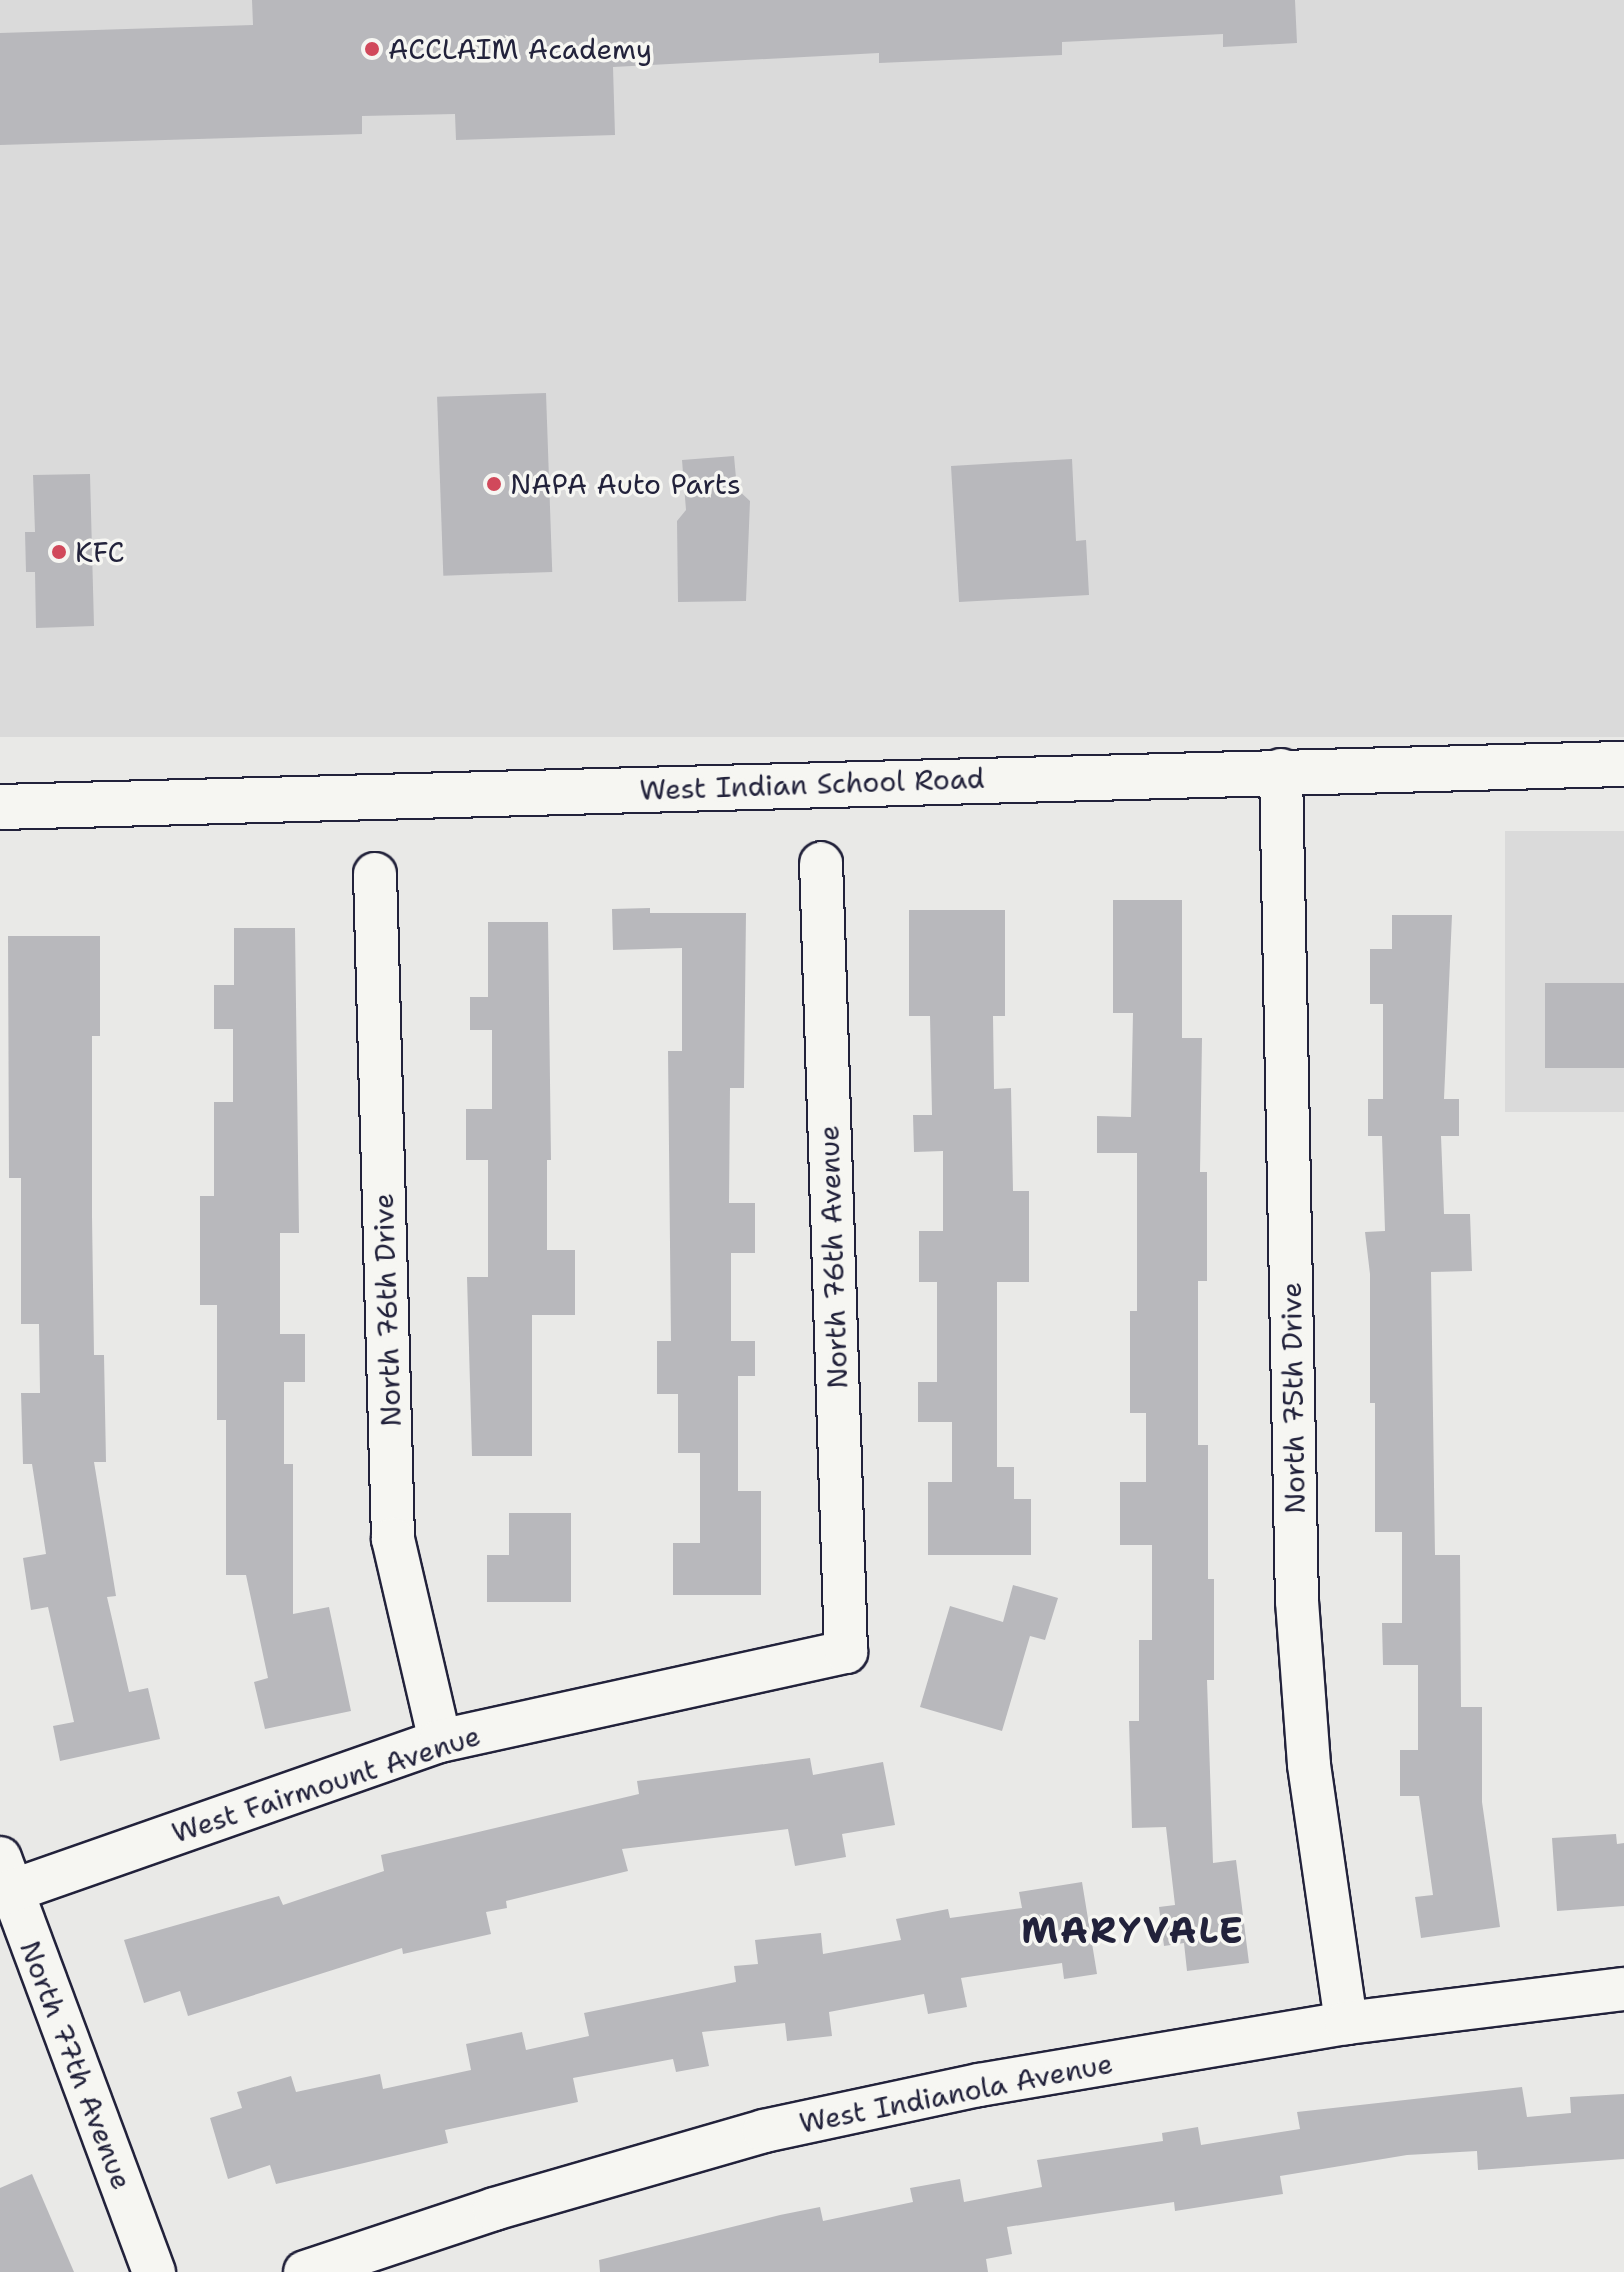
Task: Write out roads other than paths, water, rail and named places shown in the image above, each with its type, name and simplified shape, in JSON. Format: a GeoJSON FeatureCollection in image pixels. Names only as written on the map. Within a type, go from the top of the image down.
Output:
{"type":"FeatureCollection","features":[{"type":"Feature","properties":{"kind":"main road","name":"West Indian School Road"},"geometry":{"type":"LineString","coordinates":[[0,807],[1281,770],[1624,764]]}},
{"type":"Feature","properties":{"kind":"street","name":"North 75th Drive"},"geometry":{"type":"LineString","coordinates":[[1281,770],[1297,1601],[1309,1765],[1346,2023]]}},
{"type":"Feature","properties":{"kind":"street","name":"North 76th Avenue"},"geometry":{"type":"LineString","coordinates":[[821,863],[846,1652]]}},
{"type":"Feature","properties":{"kind":"street","name":"North 76th Drive"},"geometry":{"type":"LineString","coordinates":[[375,874],[393,1539],[440,1741]]}},
{"type":"Feature","properties":{"kind":"street","name":"West Fairmount Avenue"},"geometry":{"type":"LineString","coordinates":[[4,1881],[440,1741],[846,1652]]}},
{"type":"Feature","properties":{"kind":"street","name":"North 77th Avenue"},"geometry":{"type":"LineString","coordinates":[[4,1881],[154,2272]]}},
{"type":"Feature","properties":{"kind":"street","name":"West Indianola Avenue"},"geometry":{"type":"LineString","coordinates":[[305,2272],[494,2209],[764,2131],[979,2085],[1346,2023],[1624,1989]]}},
{"type":"Feature","properties":{"kind":"place","name":"ACCLAIM Academy"},"geometry":{"type":"Point","coordinates":[372,49]}},
{"type":"Feature","properties":{"kind":"place","name":"NAPA Auto Parts"},"geometry":{"type":"Point","coordinates":[494,484]}},
{"type":"Feature","properties":{"kind":"place","name":"KFC"},"geometry":{"type":"Point","coordinates":[59,552]}},
{"type":"Feature","properties":{"kind":"district","name":"MARYVALE"},"geometry":{"type":"Point","coordinates":[1133,1931]}}]}
